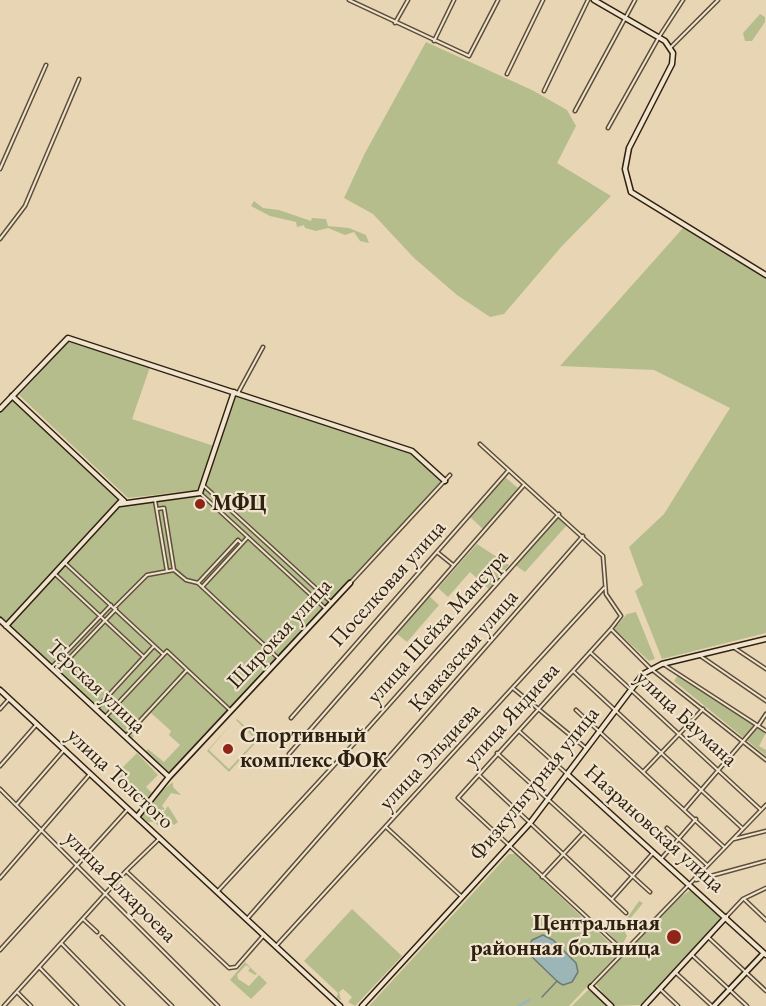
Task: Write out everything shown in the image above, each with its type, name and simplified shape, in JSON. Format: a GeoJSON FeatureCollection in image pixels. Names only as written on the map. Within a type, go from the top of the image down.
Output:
{"type":"FeatureCollection","features":[{"type":"Feature","properties":{"kind":"street"},"geometry":{"type":"LineString","coordinates":[[349,0],[469,56],[498,0]]}},
{"type":"Feature","properties":{"kind":"street"},"geometry":{"type":"LineString","coordinates":[[358,5],[361,0]]}},
{"type":"Feature","properties":{"kind":"street"},"geometry":{"type":"LineString","coordinates":[[395,23],[408,0]]}},
{"type":"Feature","properties":{"kind":"street"},"geometry":{"type":"LineString","coordinates":[[434,41],[454,0]]}},
{"type":"Feature","properties":{"kind":"street"},"geometry":{"type":"LineString","coordinates":[[507,74],[543,0]]}},
{"type":"Feature","properties":{"kind":"street"},"geometry":{"type":"LineString","coordinates":[[544,91],[588,0]]}},
{"type":"Feature","properties":{"kind":"street"},"geometry":{"type":"LineString","coordinates":[[594,0],[659,38],[671,47],[674,58],[629,148],[625,169],[628,186],[641,201],[766,275]]}},
{"type":"Feature","properties":{"kind":"street"},"geometry":{"type":"LineString","coordinates":[[575,111],[634,0]]}},
{"type":"Feature","properties":{"kind":"street"},"geometry":{"type":"LineString","coordinates":[[608,128],[683,0]]}},
{"type":"Feature","properties":{"kind":"street"},"geometry":{"type":"LineString","coordinates":[[671,47],[718,0]]}},
{"type":"Feature","properties":{"kind":"street"},"geometry":{"type":"LineString","coordinates":[[0,169],[46,65]]}},
{"type":"Feature","properties":{"kind":"street"},"geometry":{"type":"LineString","coordinates":[[0,239],[26,207],[79,79]]}},
{"type":"Feature","properties":{"kind":"street"},"geometry":{"type":"LineString","coordinates":[[0,410],[68,338],[412,451],[445,481]]}},
{"type":"Feature","properties":{"kind":"street"},"geometry":{"type":"LineString","coordinates":[[200,493],[236,393],[263,347]]}},
{"type":"Feature","properties":{"kind":"street"},"geometry":{"type":"LineString","coordinates":[[12,396],[123,502]]}},
{"type":"Feature","properties":{"kind":"street"},"geometry":{"type":"LineString","coordinates":[[480,444],[583,536],[604,559],[604,588],[609,600],[621,616],[611,629],[649,664],[650,668],[766,760]]}},
{"type":"Feature","properties":{"kind":"street","name":"Поселковая улица"},"geometry":{"type":"LineString","coordinates":[[291,718],[508,471]]}},
{"type":"Feature","properties":{"kind":"street","name":"Широкая улица"},"geometry":{"type":"LineString","coordinates":[[137,817],[169,777],[450,475]]}},
{"type":"Feature","properties":{"kind":"street"},"geometry":{"type":"LineString","coordinates":[[203,484],[332,603]]}},
{"type":"Feature","properties":{"kind":"street"},"geometry":{"type":"LineString","coordinates":[[288,754],[524,485]]}},
{"type":"Feature","properties":{"kind":"street"},"geometry":{"type":"LineString","coordinates":[[6,626],[123,502],[200,493]]}},
{"type":"Feature","properties":{"kind":"street"},"geometry":{"type":"LineString","coordinates":[[200,493],[326,609]]}},
{"type":"Feature","properties":{"kind":"street"},"geometry":{"type":"LineString","coordinates":[[155,500],[167,571]]}},
{"type":"Feature","properties":{"kind":"street"},"geometry":{"type":"LineString","coordinates":[[157,509],[164,508],[174,570],[186,580],[202,586],[279,659]]}},
{"type":"Feature","properties":{"kind":"street","name":"улица Шейха Мансура"},"geometry":{"type":"LineString","coordinates":[[217,892],[347,752],[559,514]]}},
{"type":"Feature","properties":{"kind":"street","name":"Кавказская улица"},"geometry":{"type":"LineString","coordinates":[[247,919],[583,536]]}},
{"type":"Feature","properties":{"kind":"street"},"geometry":{"type":"LineString","coordinates":[[202,586],[248,537]]}},
{"type":"Feature","properties":{"kind":"street"},"geometry":{"type":"LineString","coordinates":[[198,583],[238,540],[242,543]]}},
{"type":"Feature","properties":{"kind":"street"},"geometry":{"type":"LineString","coordinates":[[437,552],[453,566]]}},
{"type":"Feature","properties":{"kind":"street"},"geometry":{"type":"LineString","coordinates":[[65,563],[163,654]]}},
{"type":"Feature","properties":{"kind":"street"},"geometry":{"type":"LineString","coordinates":[[56,664],[62,666],[147,574],[174,570]]}},
{"type":"Feature","properties":{"kind":"street"},"geometry":{"type":"LineString","coordinates":[[55,574],[144,657]]}},
{"type":"Feature","properties":{"kind":"street","name":"улица Эльдиева"},"geometry":{"type":"LineString","coordinates":[[276,946],[514,689],[604,588]]}},
{"type":"Feature","properties":{"kind":"street"},"geometry":{"type":"LineString","coordinates":[[51,668],[111,605]]}},
{"type":"Feature","properties":{"kind":"street","name":"Терская улица"},"geometry":{"type":"LineString","coordinates":[[0,620],[169,777]]}},
{"type":"Feature","properties":{"kind":"street","name":"улица Яндиева"},"geometry":{"type":"LineString","coordinates":[[509,846],[458,798],[537,708],[611,629]]}},
{"type":"Feature","properties":{"kind":"street","name":"Физкультурная улица"},"geometry":{"type":"LineString","coordinates":[[362,1006],[530,823],[631,688],[650,668],[766,639]]}},
{"type":"Feature","properties":{"kind":"street"},"geometry":{"type":"LineString","coordinates":[[96,709],[154,646]]}},
{"type":"Feature","properties":{"kind":"street"},"geometry":{"type":"LineString","coordinates":[[733,647],[766,669]]}},
{"type":"Feature","properties":{"kind":"street"},"geometry":{"type":"LineString","coordinates":[[105,718],[166,651],[231,711]]}},
{"type":"Feature","properties":{"kind":"street","name":"улица Баумана"},"geometry":{"type":"LineString","coordinates":[[590,652],[761,810]]}},
{"type":"Feature","properties":{"kind":"street"},"geometry":{"type":"LineString","coordinates":[[698,655],[766,701]]}},
{"type":"Feature","properties":{"kind":"street"},"geometry":{"type":"LineString","coordinates":[[662,664],[766,731]]}},
{"type":"Feature","properties":{"kind":"street"},"geometry":{"type":"LineString","coordinates":[[125,737],[187,670]]}},
{"type":"Feature","properties":{"kind":"street"},"geometry":{"type":"LineString","coordinates":[[572,670],[742,828]]}},
{"type":"Feature","properties":{"kind":"street"},"geometry":{"type":"LineString","coordinates":[[514,689],[587,749]]}},
{"type":"Feature","properties":{"kind":"street","name":"улица Толстого"},"geometry":{"type":"LineString","coordinates":[[0,690],[340,1006]]}},
{"type":"Feature","properties":{"kind":"street"},"geometry":{"type":"LineString","coordinates":[[0,709],[9,699]]}},
{"type":"Feature","properties":{"kind":"street"},"geometry":{"type":"LineString","coordinates":[[644,771],[703,709]]}},
{"type":"Feature","properties":{"kind":"street"},"geometry":{"type":"LineString","coordinates":[[576,710],[724,847]]}},
{"type":"Feature","properties":{"kind":"street"},"geometry":{"type":"LineString","coordinates":[[685,809],[766,714]]}},
{"type":"Feature","properties":{"kind":"street"},"geometry":{"type":"LineString","coordinates":[[0,766],[37,724]]}},
{"type":"Feature","properties":{"kind":"street","name":"Назрановская улица"},"geometry":{"type":"LineString","coordinates":[[518,730],[765,954]]}},
{"type":"Feature","properties":{"kind":"street"},"geometry":{"type":"LineString","coordinates":[[16,805],[64,750]]}},
{"type":"Feature","properties":{"kind":"street"},"geometry":{"type":"LineString","coordinates":[[497,753],[650,892]]}},
{"type":"Feature","properties":{"kind":"street"},"geometry":{"type":"LineString","coordinates":[[0,878],[90,774]]}},
{"type":"Feature","properties":{"kind":"street"},"geometry":{"type":"LineString","coordinates":[[478,775],[626,913]]}},
{"type":"Feature","properties":{"kind":"street","name":"улица Ялхароева"},"geometry":{"type":"LineString","coordinates":[[0,789],[218,1006]]}},
{"type":"Feature","properties":{"kind":"street"},"geometry":{"type":"LineString","coordinates":[[611,1006],[591,987],[766,805]]}},
{"type":"Feature","properties":{"kind":"street"},"geometry":{"type":"LineString","coordinates":[[0,950],[128,809]]}},
{"type":"Feature","properties":{"kind":"street"},"geometry":{"type":"LineString","coordinates":[[661,859],[696,819]]}},
{"type":"Feature","properties":{"kind":"street"},"geometry":{"type":"LineString","coordinates":[[386,827],[462,897]]}},
{"type":"Feature","properties":{"kind":"street"},"geometry":{"type":"LineString","coordinates":[[666,828],[707,865]]}},
{"type":"Feature","properties":{"kind":"street"},"geometry":{"type":"LineString","coordinates":[[733,839],[766,831]]}},
{"type":"Feature","properties":{"kind":"street"},"geometry":{"type":"LineString","coordinates":[[542,877],[585,832]]}},
{"type":"Feature","properties":{"kind":"street"},"geometry":{"type":"LineString","coordinates":[[4,1006],[126,871],[160,838]]}},
{"type":"Feature","properties":{"kind":"street"},"geometry":{"type":"LineString","coordinates":[[509,846],[623,953]]}},
{"type":"Feature","properties":{"kind":"street"},"geometry":{"type":"LineString","coordinates":[[611,899],[654,852]]}},
{"type":"Feature","properties":{"kind":"street"},"geometry":{"type":"LineString","coordinates":[[696,880],[766,861]]}},
{"type":"Feature","properties":{"kind":"street"},"geometry":{"type":"LineString","coordinates":[[126,871],[229,968],[236,967],[264,935]]}},
{"type":"Feature","properties":{"kind":"street"},"geometry":{"type":"LineString","coordinates":[[644,1006],[743,899],[766,888]]}},
{"type":"Feature","properties":{"kind":"street"},"geometry":{"type":"LineString","coordinates":[[743,899],[765,918]]}},
{"type":"Feature","properties":{"kind":"street"},"geometry":{"type":"LineString","coordinates":[[83,919],[97,932]]}},
{"type":"Feature","properties":{"kind":"street"},"geometry":{"type":"LineString","coordinates":[[102,937],[172,1006]]}},
{"type":"Feature","properties":{"kind":"street"},"geometry":{"type":"LineString","coordinates":[[708,937],[766,991]]}},
{"type":"Feature","properties":{"kind":"street"},"geometry":{"type":"LineString","coordinates":[[61,943],[123,1006]]}},
{"type":"Feature","properties":{"kind":"street"},"geometry":{"type":"LineString","coordinates":[[692,954],[747,1006]]}},
{"type":"Feature","properties":{"kind":"street"},"geometry":{"type":"LineString","coordinates":[[675,972],[713,1006],[765,954]]}},
{"type":"Feature","properties":{"kind":"street"},"geometry":{"type":"LineString","coordinates":[[39,967],[78,1006]]}},
{"type":"Feature","properties":{"kind":"street"},"geometry":{"type":"LineString","coordinates":[[660,989],[678,1006]]}},
{"type":"Feature","properties":{"kind":"street"},"geometry":{"type":"LineString","coordinates":[[17,992],[31,1006]]}},
{"type":"Feature","properties":{"kind":"green space"},"geometry":{"type":"Polygon","coordinates":[[[760,14],[765,17],[765,22],[752,41],[745,41],[743,33],[760,14]]]}},
{"type":"Feature","properties":{"kind":"green space"},"geometry":{"type":"Polygon","coordinates":[[[426,42],[532,90],[567,110],[576,126],[557,163],[611,196],[562,246],[504,314],[490,317],[457,295],[414,258],[373,214],[344,198],[365,153],[426,42]]]}},
{"type":"Feature","properties":{"kind":"green space"},"geometry":{"type":"Polygon","coordinates":[[[254,201],[263,208],[279,210],[311,221],[312,218],[326,219],[328,226],[349,228],[366,235],[369,243],[360,241],[354,232],[345,235],[328,228],[316,231],[305,228],[304,225],[297,227],[296,222],[270,216],[251,206],[254,201]]]}},
{"type":"Feature","properties":{"kind":"green space"},"geometry":{"type":"Polygon","coordinates":[[[683,228],[766,277],[766,633],[662,659],[635,591],[643,585],[629,547],[664,514],[730,408],[654,370],[560,366],[683,228]]]}},
{"type":"Feature","properties":{"kind":"green space"},"geometry":{"type":"Polygon","coordinates":[[[69,342],[150,367],[132,419],[214,446],[198,490],[128,498],[19,395],[69,342]]]}},
{"type":"Feature","properties":{"kind":"green space"},"geometry":{"type":"Polygon","coordinates":[[[234,392],[412,451],[445,481],[169,777],[144,754],[148,749],[164,762],[180,745],[169,735],[171,731],[151,713],[132,734],[134,736],[130,741],[0,620],[0,409],[12,396],[127,503],[200,493],[234,392]]]}},
{"type":"Feature","properties":{"kind":"green space"},"geometry":{"type":"Polygon","coordinates":[[[505,477],[518,488],[483,529],[470,517],[505,477]]]}},
{"type":"Feature","properties":{"kind":"green space"},"geometry":{"type":"Polygon","coordinates":[[[558,517],[567,525],[525,572],[515,565],[558,517]]]}},
{"type":"Feature","properties":{"kind":"green space"},"geometry":{"type":"Polygon","coordinates":[[[477,544],[509,565],[489,589],[470,572],[448,597],[438,588],[477,544]]]}},
{"type":"Feature","properties":{"kind":"green space"},"geometry":{"type":"Polygon","coordinates":[[[429,596],[439,605],[407,642],[397,634],[429,596]]]}},
{"type":"Feature","properties":{"kind":"green space"},"geometry":{"type":"Polygon","coordinates":[[[636,612],[655,659],[649,661],[614,629],[627,614],[636,612]]]}},
{"type":"Feature","properties":{"kind":"green space"},"geometry":{"type":"Polygon","coordinates":[[[678,675],[766,733],[759,746],[766,750],[766,756],[674,681],[678,675]]]}},
{"type":"Feature","properties":{"kind":"green space"},"geometry":{"type":"Polygon","coordinates":[[[237,719],[259,739],[229,772],[207,751],[233,722],[209,750],[229,769],[256,740],[237,719]]]}},
{"type":"Feature","properties":{"kind":"green space"},"geometry":{"type":"Polygon","coordinates":[[[137,753],[158,775],[146,787],[153,794],[142,805],[114,776],[137,753]]]}},
{"type":"Feature","properties":{"kind":"green space"},"geometry":{"type":"Polygon","coordinates":[[[173,782],[173,787],[181,795],[171,793],[162,806],[165,809],[161,810],[163,813],[168,806],[178,822],[174,825],[166,817],[162,818],[161,813],[155,813],[160,822],[166,823],[163,830],[154,822],[148,822],[139,816],[145,813],[158,794],[173,782]]]}},
{"type":"Feature","properties":{"kind":"green space"},"geometry":{"type":"Polygon","coordinates":[[[509,854],[515,854],[616,949],[617,955],[569,1006],[369,1006],[509,854]]]}},
{"type":"Feature","properties":{"kind":"green space","name":"Центральная районная больница"},"geometry":{"type":"Polygon","coordinates":[[[691,890],[721,918],[640,1005],[612,1006],[596,984],[677,899],[691,890]]]}},
{"type":"Feature","properties":{"kind":"green space"},"geometry":{"type":"Polygon","coordinates":[[[639,901],[643,903],[629,920],[633,923],[625,932],[627,936],[621,947],[608,932],[613,926],[614,928],[623,924],[639,901]]]}},
{"type":"Feature","properties":{"kind":"green space"},"geometry":{"type":"Polygon","coordinates":[[[352,909],[402,956],[355,1006],[348,1002],[352,997],[343,989],[339,992],[341,1000],[336,999],[338,993],[304,961],[352,909]]]}},
{"type":"Feature","properties":{"kind":"green space"},"geometry":{"type":"Polygon","coordinates":[[[245,962],[257,974],[248,971],[250,968],[246,965],[237,975],[238,979],[249,986],[259,975],[267,983],[251,999],[230,980],[245,962]]]}},
{"type":"Feature","properties":{"kind":"green space"},"geometry":{"type":"Polygon","coordinates":[[[588,990],[593,991],[609,1006],[572,1006],[588,990]]]}},
{"type":"Feature","properties":{"kind":"water"},"geometry":{"type":"Polygon","coordinates":[[[543,935],[553,940],[576,963],[578,972],[572,982],[563,985],[558,982],[530,955],[529,946],[532,940],[543,935]]]}},
{"type":"Feature","properties":{"kind":"waterway"},"geometry":{"type":"LineString","coordinates":[[542,997],[557,981]]}},
{"type":"Feature","properties":{"kind":"waterway"},"geometry":{"type":"LineString","coordinates":[[519,1006],[529,1000]]}},
{"type":"Feature","properties":{"kind":"place","name":"МФЦ"},"geometry":{"type":"Point","coordinates":[200,504]}},
{"type":"Feature","properties":{"kind":"place","name":"Спортивный комплекс ФОК"},"geometry":{"type":"Point","coordinates":[228,749]}},
{"type":"Feature","properties":{"kind":"place","name":"Центральная районная больница"},"geometry":{"type":"Point","coordinates":[674,937]}}]}
